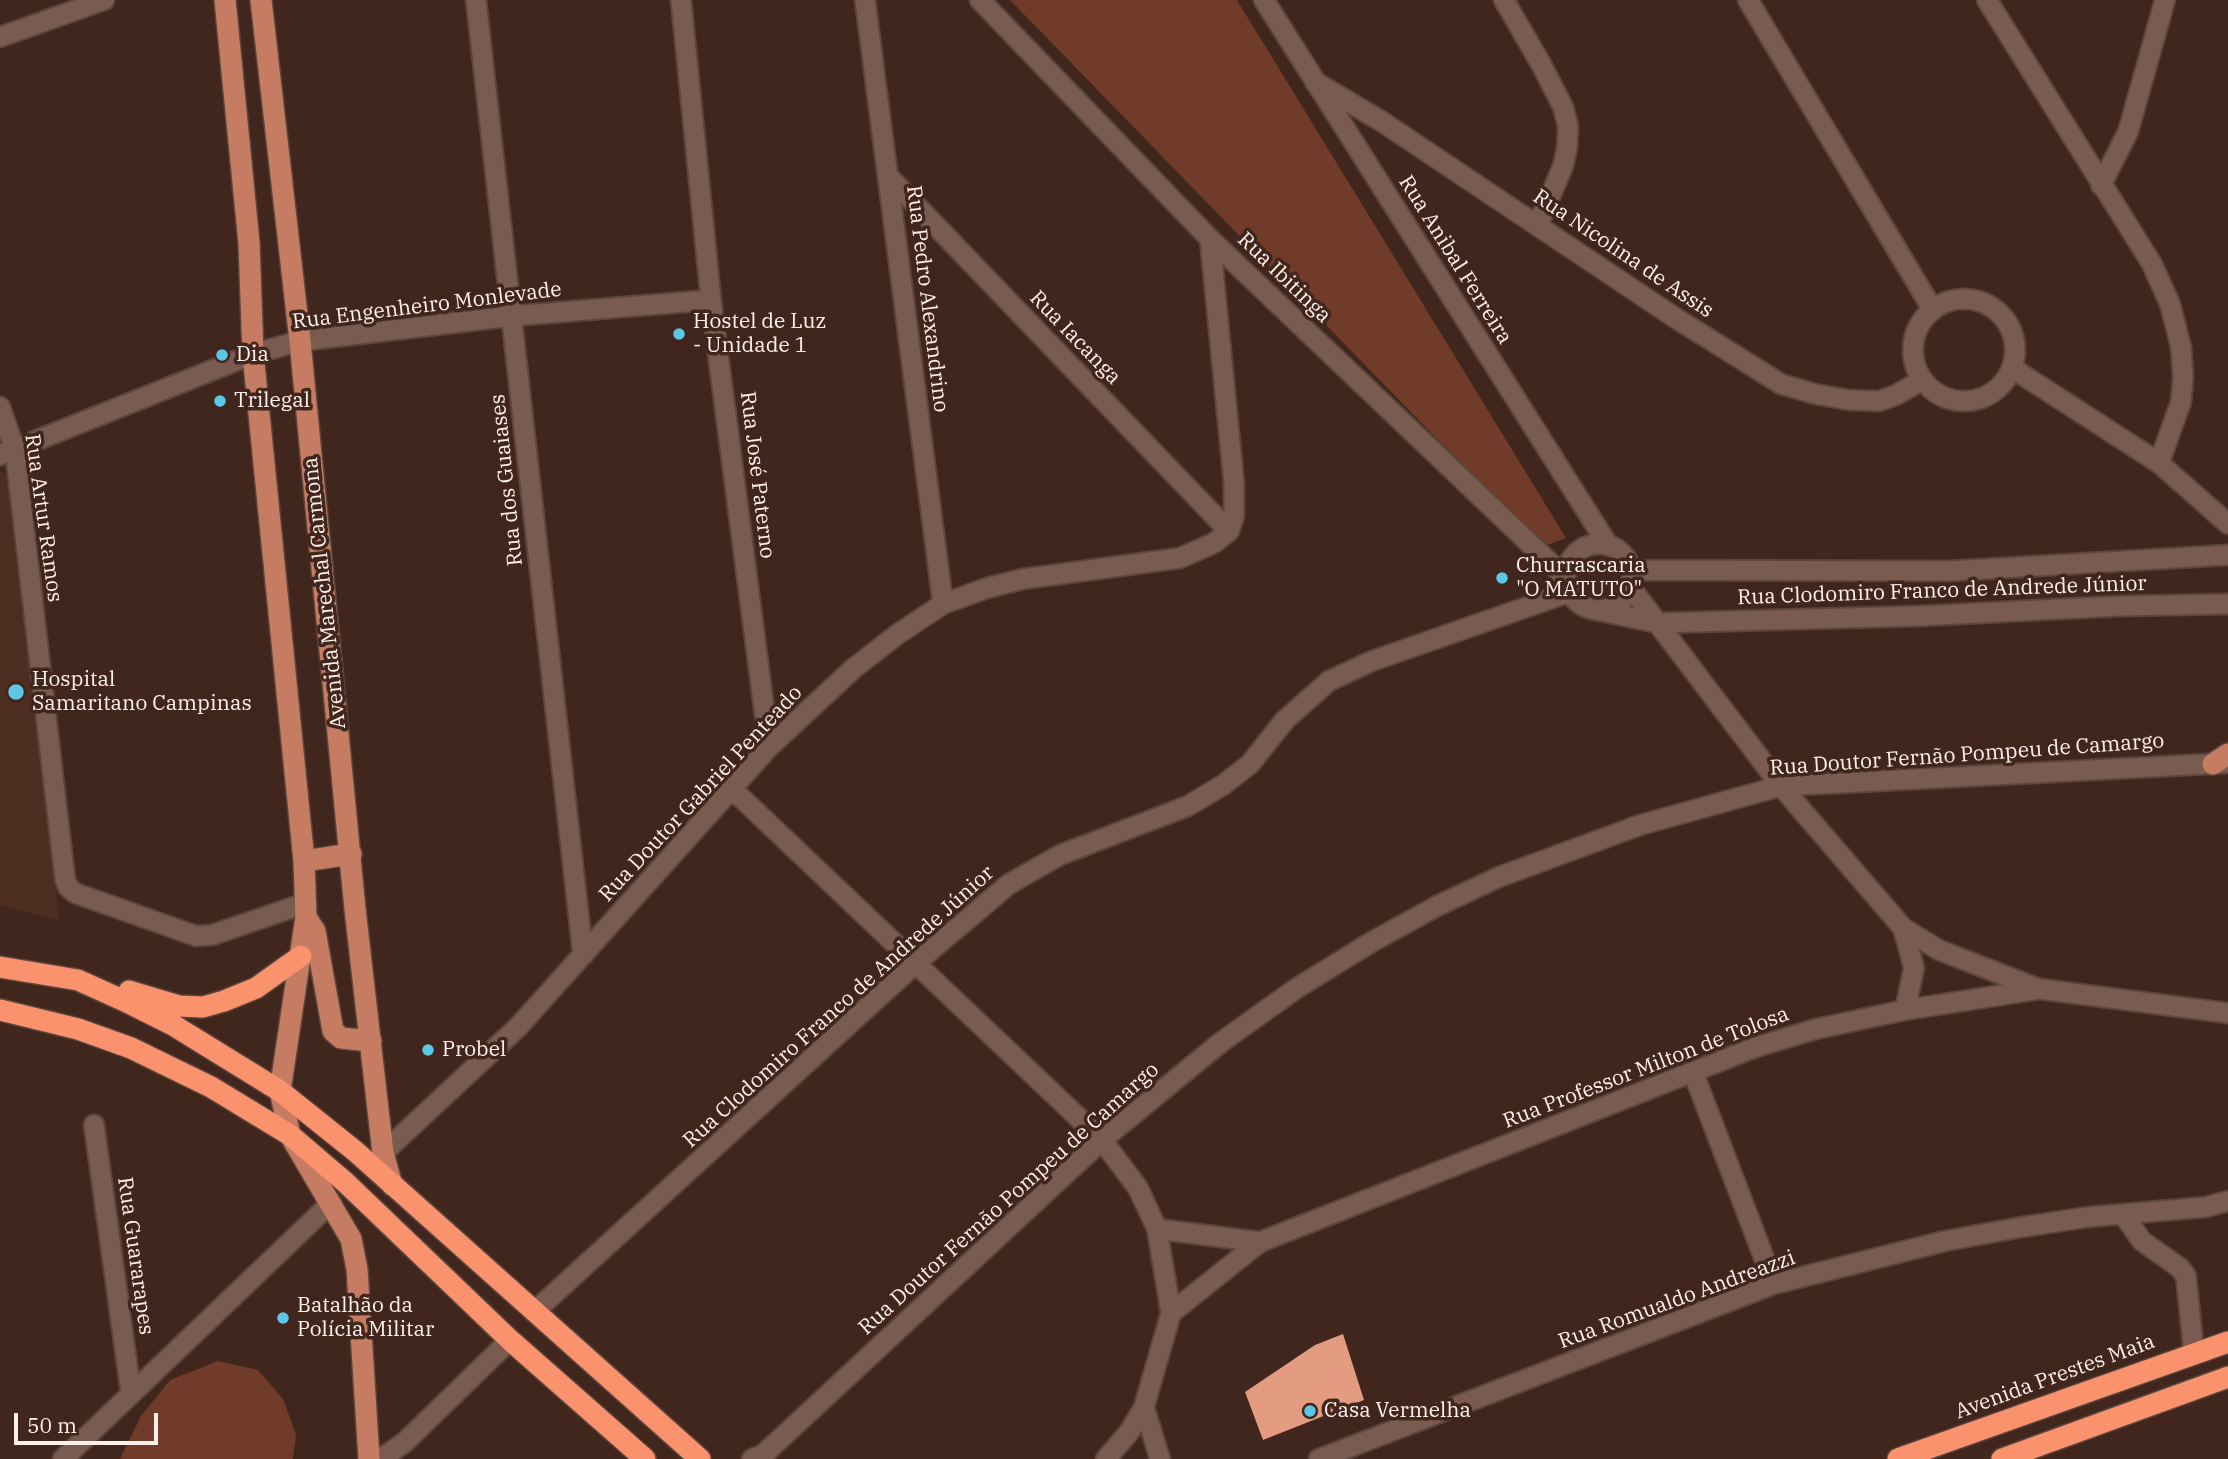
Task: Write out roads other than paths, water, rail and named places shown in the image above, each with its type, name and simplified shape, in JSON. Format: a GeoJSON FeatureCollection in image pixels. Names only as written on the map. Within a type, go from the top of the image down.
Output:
{"type":"FeatureCollection","features":[{"type":"Feature","properties":{"kind":"highway"},"geometry":{"type":"LineString","coordinates":[[0,967],[78,980],[97,978],[179,1006],[203,1007],[256,988],[300,957]]}},
{"type":"Feature","properties":{"kind":"highway"},"geometry":{"type":"LineString","coordinates":[[78,980],[173,1025],[280,1091],[355,1151],[700,1459]]}},
{"type":"Feature","properties":{"kind":"highway"},"geometry":{"type":"LineString","coordinates":[[0,1010],[78,1029],[131,1048],[179,1070],[290,1135],[345,1182],[510,1340],[645,1459]]}},
{"type":"Feature","properties":{"kind":"highway"},"geometry":{"type":"LineString","coordinates":[[2196,1353],[2228,1334]]}},
{"type":"Feature","properties":{"kind":"highway","name":"Avenida Prestes Maia"},"geometry":{"type":"LineString","coordinates":[[1898,1459],[2228,1342]]}},
{"type":"Feature","properties":{"kind":"highway"},"geometry":{"type":"LineString","coordinates":[[2002,1459],[2228,1377]]}},
{"type":"Feature","properties":{"kind":"highway"},"geometry":{"type":"LineString","coordinates":[[2113,1418],[2171,1408],[2228,1391]]}},
{"type":"Feature","properties":{"kind":"main road"},"geometry":{"type":"LineString","coordinates":[[225,0],[249,243],[253,354],[304,861],[306,910],[280,1091],[290,1135],[351,1239],[357,1269],[372,1459]]}},
{"type":"Feature","properties":{"kind":"main road","name":"Avenida Marechal Carmona"},"geometry":{"type":"LineString","coordinates":[[261,0],[300,341],[355,909],[383,1153],[392,1185]]}},
{"type":"Feature","properties":{"kind":"main road"},"geometry":{"type":"LineString","coordinates":[[304,861],[351,854]]}},
{"type":"Feature","properties":{"kind":"main road"},"geometry":{"type":"LineString","coordinates":[[306,910],[315,931],[333,1031],[341,1038],[371,1041]]}},
{"type":"Feature","properties":{"kind":"street"},"geometry":{"type":"LineString","coordinates":[[0,37],[104,0]]}},
{"type":"Feature","properties":{"kind":"street","name":"Rua dos Guaiases"},"geometry":{"type":"LineString","coordinates":[[476,0],[583,956]]}},
{"type":"Feature","properties":{"kind":"street","name":"Rua José Paterno"},"geometry":{"type":"LineString","coordinates":[[681,0],[711,300],[769,747]]}},
{"type":"Feature","properties":{"kind":"street","name":"Rua Pedro Alexandrino"},"geometry":{"type":"LineString","coordinates":[[865,0],[943,604]]}},
{"type":"Feature","properties":{"kind":"street","name":"Rua Ibitinga"},"geometry":{"type":"LineString","coordinates":[[980,0],[1210,239],[1568,585]]}},
{"type":"Feature","properties":{"kind":"street","name":"Rua Anibal Ferreira"},"geometry":{"type":"LineString","coordinates":[[1264,0],[1608,545],[1624,554],[1631,579],[1658,623],[1781,786],[1903,928],[1939,950],[2040,989]]}},
{"type":"Feature","properties":{"kind":"street"},"geometry":{"type":"LineString","coordinates":[[1504,0],[1563,107],[1568,126],[1563,166],[1538,225]]}},
{"type":"Feature","properties":{"kind":"street"},"geometry":{"type":"LineString","coordinates":[[1748,0],[1933,310]]}},
{"type":"Feature","properties":{"kind":"street"},"geometry":{"type":"LineString","coordinates":[[1987,0],[2152,264],[2170,304],[2181,348],[2183,378],[2181,402],[2159,463]]}},
{"type":"Feature","properties":{"kind":"street"},"geometry":{"type":"LineString","coordinates":[[2101,185],[2128,132],[2165,0]]}},
{"type":"Feature","properties":{"kind":"street","name":"Rua Nicolina de Assis"},"geometry":{"type":"LineString","coordinates":[[1315,82],[1381,121],[1674,317],[1781,384],[1849,400],[1879,401],[1896,396],[1922,380]]}},
{"type":"Feature","properties":{"kind":"street"},"geometry":{"type":"LineString","coordinates":[[1357,149],[1381,121]]}},
{"type":"Feature","properties":{"kind":"street","name":"Rua Iacanga"},"geometry":{"type":"LineString","coordinates":[[889,177],[1229,531]]}},
{"type":"Feature","properties":{"kind":"street"},"geometry":{"type":"LineString","coordinates":[[1210,239],[1234,484],[1234,516],[1229,531]]}},
{"type":"Feature","properties":{"kind":"street"},"geometry":{"type":"LineString","coordinates":[[1971,299],[1988,305],[2001,315],[2011,329],[2015,346],[2012,368],[1996,391],[1982,399],[1965,402],[1948,400],[1934,392],[1922,380],[1914,364],[1916,331],[1933,310],[1954,300],[1971,299]]}},
{"type":"Feature","properties":{"kind":"street","name":"Rua Engenheiro Monlevade"},"geometry":{"type":"LineString","coordinates":[[8,453],[253,354],[300,341],[512,316],[711,300]]}},
{"type":"Feature","properties":{"kind":"street"},"geometry":{"type":"LineString","coordinates":[[2012,368],[2159,463],[2228,524]]}},
{"type":"Feature","properties":{"kind":"street","name":"Rua Artur Ramos"},"geometry":{"type":"LineString","coordinates":[[0,407],[68,887],[75,893],[196,936],[212,935],[306,910]]}},
{"type":"Feature","properties":{"kind":"street","name":"Rua Doutor Gabriel Penteado"},"geometry":{"type":"LineString","coordinates":[[383,1153],[518,1027],[769,747],[854,668],[898,634],[943,604],[1023,579],[1180,558],[1214,543],[1229,531]]}},
{"type":"Feature","properties":{"kind":"street"},"geometry":{"type":"LineString","coordinates":[[1608,545],[1588,545],[1571,558],[1568,585],[1576,601],[1596,610],[1618,605],[1631,579]]}},
{"type":"Feature","properties":{"kind":"street","name":"Rua Clodomiro Franco de Andrede Júnior"},"geometry":{"type":"LineString","coordinates":[[1631,579],[1949,571],[2228,555]]}},
{"type":"Feature","properties":{"kind":"street","name":"Rua Clodomiro Franco de Andrede Júnior"},"geometry":{"type":"LineString","coordinates":[[534,1312],[916,963],[1009,884],[1060,855],[1188,806],[1223,785],[1250,764],[1285,720],[1329,681],[1372,661],[1568,585]]}},
{"type":"Feature","properties":{"kind":"street","name":"Rua Clodomiro Franco de Andrede Júnior"},"geometry":{"type":"LineString","coordinates":[[1596,610],[1658,623],[1919,617],[2120,606],[2228,604]]}},
{"type":"Feature","properties":{"kind":"street","name":"Rua Doutor Fernão Pompeu de Camargo"},"geometry":{"type":"LineString","coordinates":[[752,1459],[764,1454],[1102,1140],[1220,1043],[1297,988],[1437,906],[1499,877],[1607,836],[1708,804],[1781,786],[2223,760]]}},
{"type":"Feature","properties":{"kind":"street"},"geometry":{"type":"LineString","coordinates":[[732,789],[1102,1140],[1138,1188],[1157,1229],[1171,1313],[1144,1407],[1130,1431],[1106,1459]]}},
{"type":"Feature","properties":{"kind":"street"},"geometry":{"type":"LineString","coordinates":[[1903,928],[1914,968],[1905,1010]]}},
{"type":"Feature","properties":{"kind":"street","name":"Rua Professor Milton de Tolosa"},"geometry":{"type":"LineString","coordinates":[[1171,1313],[1260,1242],[1756,1047],[1804,1033],[1905,1010],[2040,989],[2228,1013]]}},
{"type":"Feature","properties":{"kind":"street"},"geometry":{"type":"LineString","coordinates":[[1693,1072],[1774,1284]]}},
{"type":"Feature","properties":{"kind":"street","name":"Rua Guararapes"},"geometry":{"type":"LineString","coordinates":[[94,1125],[131,1392]]}},
{"type":"Feature","properties":{"kind":"street","name":"Rua Romualdo Andreazzi"},"geometry":{"type":"LineString","coordinates":[[1319,1459],[1774,1284],[1945,1241],[2022,1227],[2206,1207],[2228,1201]]}},
{"type":"Feature","properties":{"kind":"street"},"geometry":{"type":"LineString","coordinates":[[63,1459],[331,1203]]}},
{"type":"Feature","properties":{"kind":"street"},"geometry":{"type":"LineString","coordinates":[[2123,1214],[2142,1241],[2180,1268],[2186,1276],[2196,1353]]}},
{"type":"Feature","properties":{"kind":"street","name":"Rua Professor Milton de Tolosa"},"geometry":{"type":"LineString","coordinates":[[1157,1229],[1260,1242]]}},
{"type":"Feature","properties":{"kind":"street"},"geometry":{"type":"LineString","coordinates":[[372,1459],[388,1454],[405,1442],[510,1340]]}},
{"type":"Feature","properties":{"kind":"street"},"geometry":{"type":"LineString","coordinates":[[1144,1407],[1160,1459]]}},
{"type":"Feature","properties":{"kind":"place","name":"Hostel de Luz - Unidade 1"},"geometry":{"type":"Point","coordinates":[679,334]}},
{"type":"Feature","properties":{"kind":"place","name":"Dia"},"geometry":{"type":"Point","coordinates":[222,355]}},
{"type":"Feature","properties":{"kind":"place","name":"Trilegal"},"geometry":{"type":"Point","coordinates":[220,401]}},
{"type":"Feature","properties":{"kind":"place","name":"Churrascaria \"O MATUTO\""},"geometry":{"type":"Point","coordinates":[1502,578]}},
{"type":"Feature","properties":{"kind":"place","name":"Hospital Samaritano Campinas"},"geometry":{"type":"Point","coordinates":[16,692]}},
{"type":"Feature","properties":{"kind":"place","name":"Probel"},"geometry":{"type":"Point","coordinates":[428,1050]}},
{"type":"Feature","properties":{"kind":"place","name":"Batalhão da Polícia Militar"},"geometry":{"type":"Point","coordinates":[283,1318]}},
{"type":"Feature","properties":{"kind":"place","name":"Casa Vermelha"},"geometry":{"type":"Point","coordinates":[1310,1411]}}]}
